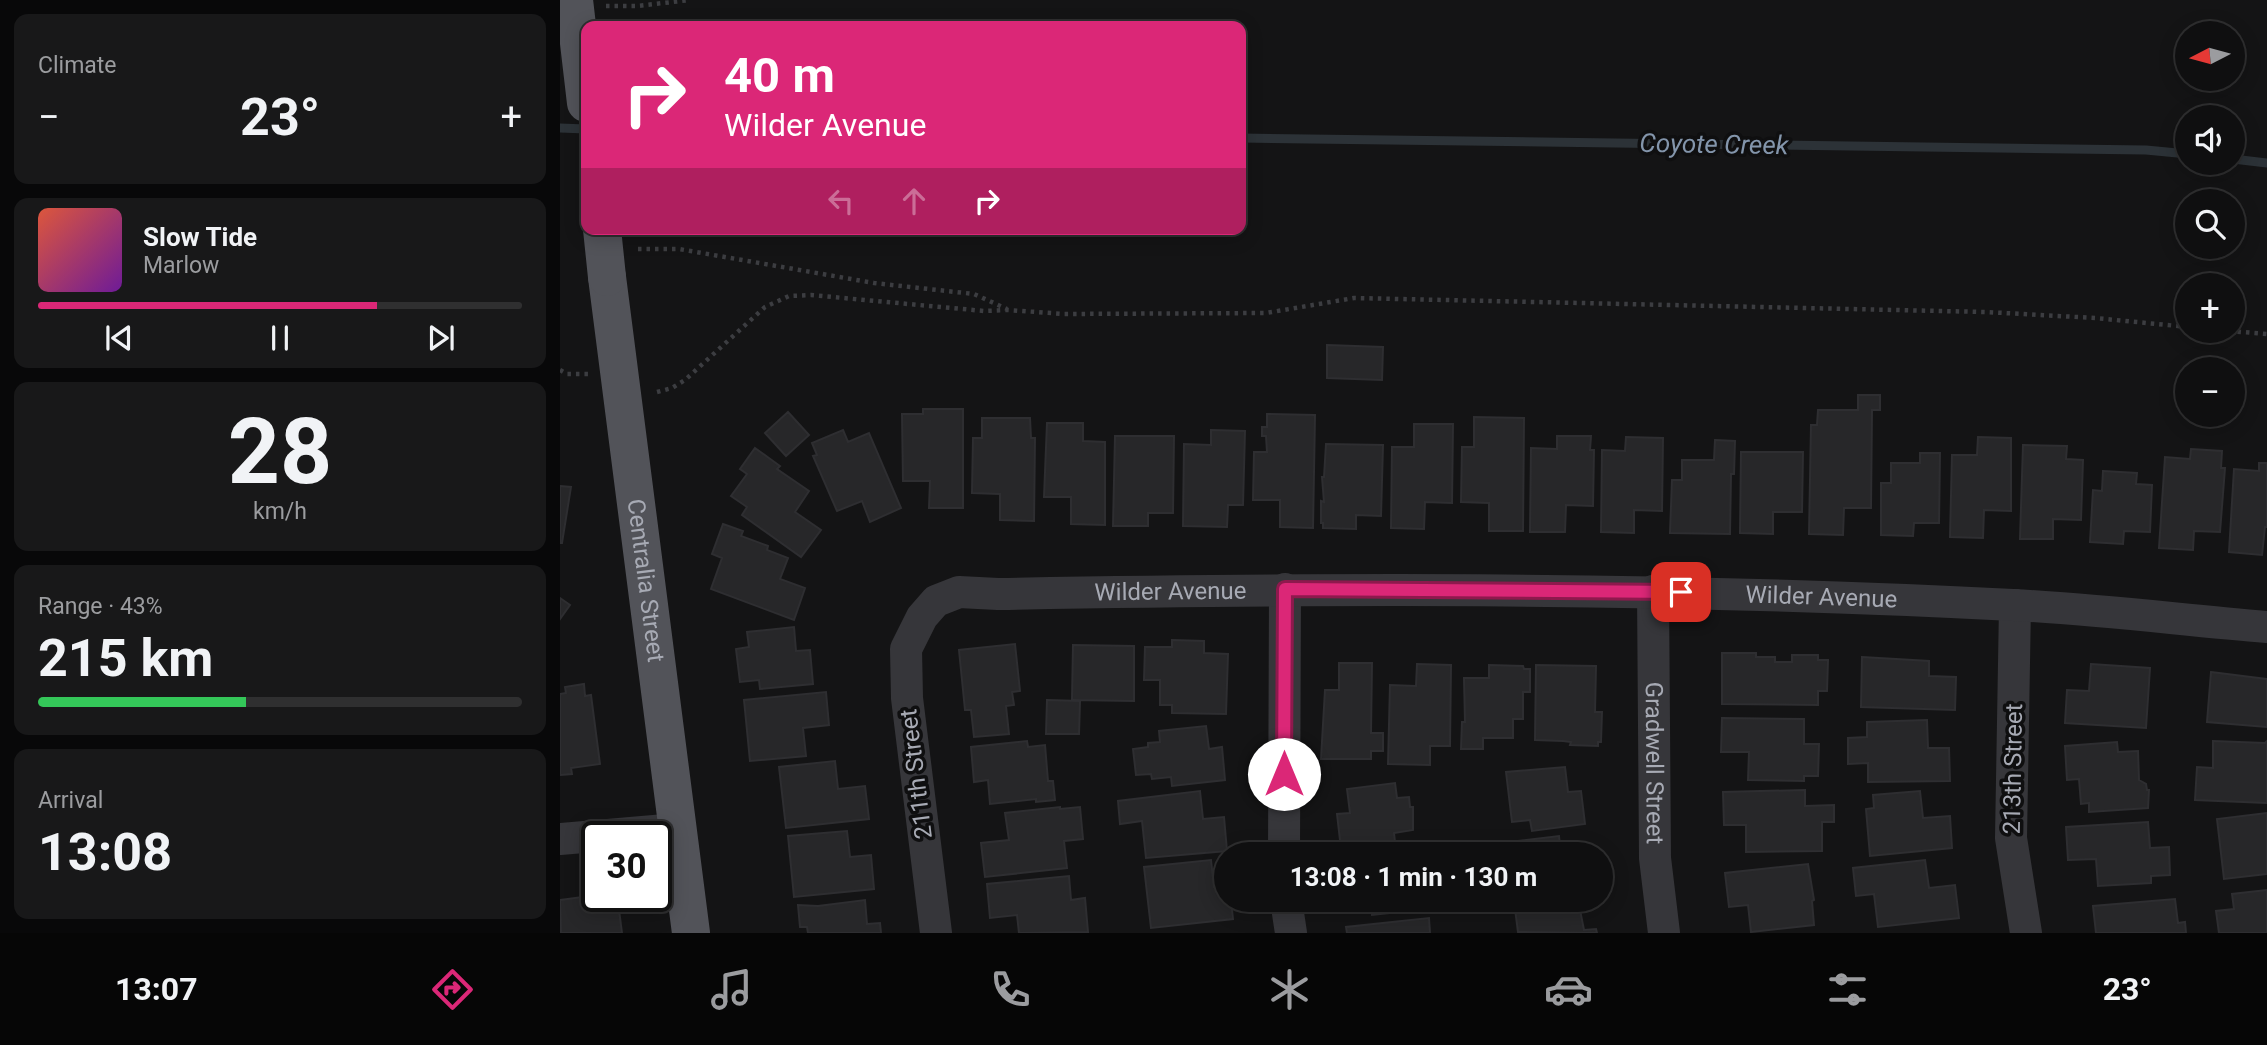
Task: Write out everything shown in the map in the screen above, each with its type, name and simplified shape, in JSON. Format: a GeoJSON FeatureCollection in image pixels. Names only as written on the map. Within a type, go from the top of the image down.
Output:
{"type":"FeatureCollection","features":[{"type":"Feature","properties":{"kind":"main road"},"geometry":{"type":"LineString","coordinates":[[586,3],[586,21]]}},
{"type":"Feature","properties":{"kind":"main road","name":"Centralia Street"},"geometry":{"type":"LineString","coordinates":[[612,252],[623,401],[691,933]]}},
{"type":"Feature","properties":{"kind":"street"},"geometry":{"type":"LineString","coordinates":[[1284,842],[1285,589]]}},
{"type":"Feature","properties":{"kind":"street","name":"Wilder Avenue"},"geometry":{"type":"LineString","coordinates":[[922,617],[936,601],[959,592],[998,594],[1285,589],[1653,591],[2015,605],[2267,627]]}},
{"type":"Feature","properties":{"kind":"street","name":"Gradwell Street"},"geometry":{"type":"LineString","coordinates":[[1653,591],[1655,858],[1664,933]]}},
{"type":"Feature","properties":{"kind":"street","name":"213th Street"},"geometry":{"type":"LineString","coordinates":[[2015,605],[2011,838],[2026,933]]}},
{"type":"Feature","properties":{"kind":"street","name":"211th Street"},"geometry":{"type":"LineString","coordinates":[[922,617],[906,649],[907,698],[936,933]]}},
{"type":"Feature","properties":{"kind":"street"},"geometry":{"type":"LineString","coordinates":[[560,839],[677,829]]}},
{"type":"Feature","properties":{"kind":"street"},"geometry":{"type":"LineString","coordinates":[[1288,912],[1291,933]]}},
{"type":"Feature","properties":{"kind":"path"},"geometry":{"type":"LineString","coordinates":[[586,3],[636,6],[690,0]]}},
{"type":"Feature","properties":{"kind":"path"},"geometry":{"type":"LineString","coordinates":[[612,252],[679,249],[874,282],[974,294],[1008,310]]}},
{"type":"Feature","properties":{"kind":"path"},"geometry":{"type":"LineString","coordinates":[[623,401],[672,388],[685,380],[765,307],[789,296],[811,295],[1064,314],[1266,313],[1354,298],[1986,312],[2175,326]]}},
{"type":"Feature","properties":{"kind":"path"},"geometry":{"type":"LineString","coordinates":[[2245,332],[2267,334]]}},
{"type":"Feature","properties":{"kind":"building"},"geometry":{"type":"Polygon","coordinates":[[[1327,345],[1383,347],[1382,380],[1327,378],[1327,345]]]}},
{"type":"Feature","properties":{"kind":"building"},"geometry":{"type":"Polygon","coordinates":[[[1858,395],[1880,395],[1880,410],[1872,410],[1871,508],[1844,508],[1843,535],[1809,534],[1811,425],[1817,425],[1818,410],[1858,410],[1858,395]]]}},
{"type":"Feature","properties":{"kind":"building"},"geometry":{"type":"Polygon","coordinates":[[[923,409],[963,409],[963,508],[929,508],[930,481],[903,481],[902,414],[923,414],[923,409]]]}},
{"type":"Feature","properties":{"kind":"building"},"geometry":{"type":"Polygon","coordinates":[[[788,412],[809,435],[786,456],[765,433],[788,412]]]}},
{"type":"Feature","properties":{"kind":"building"},"geometry":{"type":"Polygon","coordinates":[[[1267,414],[1315,415],[1313,528],[1280,527],[1280,500],[1253,500],[1254,452],[1267,452],[1266,436],[1262,436],[1262,427],[1267,427],[1267,414]]]}},
{"type":"Feature","properties":{"kind":"building"},"geometry":{"type":"Polygon","coordinates":[[[1474,417],[1524,418],[1523,531],[1489,531],[1489,503],[1461,502],[1462,447],[1474,447],[1474,417]]]}},
{"type":"Feature","properties":{"kind":"building"},"geometry":{"type":"Polygon","coordinates":[[[982,418],[1030,418],[1031,438],[1035,438],[1034,521],[1000,520],[1000,494],[972,493],[973,438],[982,438],[982,418]]]}},
{"type":"Feature","properties":{"kind":"building"},"geometry":{"type":"Polygon","coordinates":[[[1047,423],[1083,423],[1083,441],[1105,442],[1105,525],[1071,524],[1071,497],[1044,497],[1047,423]]]}},
{"type":"Feature","properties":{"kind":"building"},"geometry":{"type":"Polygon","coordinates":[[[1414,424],[1453,424],[1452,503],[1425,502],[1424,529],[1391,528],[1392,447],[1414,447],[1414,424]]]}},
{"type":"Feature","properties":{"kind":"building"},"geometry":{"type":"Polygon","coordinates":[[[843,430],[848,442],[869,433],[901,508],[870,522],[862,501],[837,511],[813,456],[817,455],[812,443],[843,430]]]}},
{"type":"Feature","properties":{"kind":"building"},"geometry":{"type":"Polygon","coordinates":[[[1211,430],[1245,431],[1243,505],[1228,505],[1227,527],[1183,526],[1184,444],[1211,445],[1211,430]]]}},
{"type":"Feature","properties":{"kind":"building"},"geometry":{"type":"Polygon","coordinates":[[[1115,436],[1174,436],[1173,513],[1148,513],[1148,526],[1113,526],[1115,436]]]}},
{"type":"Feature","properties":{"kind":"building"},"geometry":{"type":"Polygon","coordinates":[[[1557,436],[1591,436],[1590,450],[1594,450],[1593,506],[1566,505],[1565,532],[1530,532],[1531,448],[1557,449],[1557,436]]]}},
{"type":"Feature","properties":{"kind":"building"},"geometry":{"type":"Polygon","coordinates":[[[1626,437],[1663,438],[1662,511],[1634,510],[1634,533],[1601,532],[1602,450],[1625,451],[1626,437]]]}},
{"type":"Feature","properties":{"kind":"building"},"geometry":{"type":"Polygon","coordinates":[[[1978,437],[2011,438],[2011,511],[1984,510],[1983,538],[1950,537],[1952,455],[1977,455],[1978,437]]]}},
{"type":"Feature","properties":{"kind":"building"},"geometry":{"type":"Polygon","coordinates":[[[1715,440],[1735,441],[1734,474],[1731,474],[1730,534],[1670,533],[1672,480],[1682,480],[1682,460],[1714,460],[1715,440]]]}},
{"type":"Feature","properties":{"kind":"building"},"geometry":{"type":"Polygon","coordinates":[[[1326,444],[1383,445],[1381,516],[1356,515],[1356,529],[1323,528],[1321,501],[1324,502],[1322,477],[1326,444]]]}},
{"type":"Feature","properties":{"kind":"building"},"geometry":{"type":"Polygon","coordinates":[[[2023,445],[2067,446],[2066,459],[2083,460],[2081,520],[2053,519],[2053,539],[2020,539],[2023,445]]]}},
{"type":"Feature","properties":{"kind":"building"},"geometry":{"type":"Polygon","coordinates":[[[755,448],[780,466],[777,469],[809,491],[795,512],[821,530],[801,557],[742,515],[747,507],[731,496],[747,474],[740,469],[755,448]]]}},
{"type":"Feature","properties":{"kind":"building"},"geometry":{"type":"Polygon","coordinates":[[[2191,449],[2222,451],[2221,468],[2225,468],[2220,532],[2194,531],[2193,550],[2159,548],[2165,457],[2190,459],[2191,449]]]}},
{"type":"Feature","properties":{"kind":"building"},"geometry":{"type":"Polygon","coordinates":[[[1741,452],[1803,452],[1802,512],[1773,512],[1773,534],[1740,533],[1741,452]]]}},
{"type":"Feature","properties":{"kind":"building"},"geometry":{"type":"Polygon","coordinates":[[[1920,453],[1940,453],[1939,523],[1914,523],[1913,536],[1881,535],[1881,483],[1891,483],[1891,463],[1920,463],[1920,453]]]}},
{"type":"Feature","properties":{"kind":"building"},"geometry":{"type":"Polygon","coordinates":[[[2259,463],[2267,463],[2267,527],[2262,555],[2229,552],[2234,469],[2259,471],[2259,463]]]}},
{"type":"Feature","properties":{"kind":"building"},"geometry":{"type":"Polygon","coordinates":[[[2103,471],[2137,473],[2136,484],[2152,485],[2150,532],[2124,531],[2123,544],[2090,542],[2093,490],[2102,491],[2103,471]]]}},
{"type":"Feature","properties":{"kind":"building"},"geometry":{"type":"Polygon","coordinates":[[[560,486],[571,487],[562,543],[560,543],[560,486]]]}},
{"type":"Feature","properties":{"kind":"building"},"geometry":{"type":"Polygon","coordinates":[[[723,524],[743,531],[741,536],[768,546],[767,550],[788,558],[780,579],[805,588],[794,620],[711,589],[722,558],[712,554],[723,524]]]}},
{"type":"Feature","properties":{"kind":"building"},"geometry":{"type":"Polygon","coordinates":[[[560,598],[570,605],[560,619],[560,598]]]}},
{"type":"Feature","properties":{"kind":"building"},"geometry":{"type":"Polygon","coordinates":[[[794,627],[796,651],[810,650],[813,684],[760,689],[759,680],[740,682],[736,649],[749,647],[747,632],[794,627]]]}},
{"type":"Feature","properties":{"kind":"building"},"geometry":{"type":"Polygon","coordinates":[[[1172,640],[1204,641],[1204,653],[1228,654],[1226,714],[1172,713],[1172,705],[1160,705],[1160,680],[1144,680],[1145,647],[1172,647],[1172,640]]]}},
{"type":"Feature","properties":{"kind":"building"},"geometry":{"type":"Polygon","coordinates":[[[1015,644],[1020,691],[1012,692],[1014,705],[1006,706],[1009,734],[974,737],[971,710],[965,710],[959,650],[1015,644]]]}},
{"type":"Feature","properties":{"kind":"building"},"geometry":{"type":"Polygon","coordinates":[[[1073,645],[1134,646],[1134,701],[1072,700],[1073,645]]]}},
{"type":"Feature","properties":{"kind":"building"},"geometry":{"type":"Polygon","coordinates":[[[1722,653],[1756,653],[1756,657],[1775,657],[1775,662],[1792,662],[1792,655],[1818,655],[1818,660],[1828,660],[1827,691],[1818,691],[1818,705],[1722,704],[1722,653]]]}},
{"type":"Feature","properties":{"kind":"building"},"geometry":{"type":"Polygon","coordinates":[[[1862,657],[1929,661],[1929,676],[1956,677],[1955,710],[1861,707],[1862,657]]]}},
{"type":"Feature","properties":{"kind":"building"},"geometry":{"type":"Polygon","coordinates":[[[1339,663],[1372,663],[1371,733],[1383,733],[1383,751],[1371,751],[1371,759],[1321,759],[1325,690],[1339,690],[1339,663]]]}},
{"type":"Feature","properties":{"kind":"building"},"geometry":{"type":"Polygon","coordinates":[[[1417,664],[1451,665],[1450,746],[1430,746],[1430,765],[1388,764],[1390,685],[1416,686],[1417,664]]]}},
{"type":"Feature","properties":{"kind":"building"},"geometry":{"type":"Polygon","coordinates":[[[2091,664],[2150,668],[2146,728],[2065,723],[2067,690],[2089,691],[2091,664]]]}},
{"type":"Feature","properties":{"kind":"building"},"geometry":{"type":"Polygon","coordinates":[[[1489,665],[1523,666],[1524,669],[1530,669],[1530,692],[1523,692],[1523,719],[1513,719],[1513,738],[1483,738],[1483,749],[1461,749],[1462,722],[1465,722],[1464,678],[1489,678],[1489,665]]]}},
{"type":"Feature","properties":{"kind":"building"},"geometry":{"type":"Polygon","coordinates":[[[1536,665],[1596,666],[1595,712],[1602,712],[1601,742],[1598,742],[1598,746],[1535,740],[1536,665]]]}},
{"type":"Feature","properties":{"kind":"building"},"geometry":{"type":"Polygon","coordinates":[[[2211,672],[2267,679],[2267,727],[2207,722],[2211,672]]]}},
{"type":"Feature","properties":{"kind":"building"},"geometry":{"type":"Polygon","coordinates":[[[584,684],[585,696],[591,695],[600,764],[571,768],[572,774],[560,775],[560,694],[566,693],[565,687],[584,684]]]}},
{"type":"Feature","properties":{"kind":"building"},"geometry":{"type":"Polygon","coordinates":[[[826,692],[829,725],[803,728],[806,756],[750,761],[744,700],[826,692]]]}},
{"type":"Feature","properties":{"kind":"building"},"geometry":{"type":"Polygon","coordinates":[[[1047,700],[1080,701],[1079,734],[1046,734],[1047,700]]]}},
{"type":"Feature","properties":{"kind":"building"},"geometry":{"type":"Polygon","coordinates":[[[1722,718],[1804,719],[1804,744],[1819,744],[1818,776],[1804,776],[1804,781],[1748,780],[1749,752],[1721,752],[1722,718]]]}},
{"type":"Feature","properties":{"kind":"building"},"geometry":{"type":"Polygon","coordinates":[[[1927,720],[1928,748],[1949,748],[1950,781],[1868,782],[1868,763],[1848,764],[1848,738],[1867,737],[1867,722],[1927,720]]]}},
{"type":"Feature","properties":{"kind":"building"},"geometry":{"type":"Polygon","coordinates":[[[1206,726],[1209,749],[1222,747],[1225,780],[1172,786],[1171,777],[1152,779],[1151,774],[1136,775],[1133,749],[1160,742],[1159,731],[1206,726]]]}},
{"type":"Feature","properties":{"kind":"building"},"geometry":{"type":"Polygon","coordinates":[[[1027,741],[1028,747],[1045,745],[1048,781],[1053,781],[1055,800],[1036,802],[1036,799],[990,804],[988,780],[974,782],[971,747],[1027,741]]]}},
{"type":"Feature","properties":{"kind":"building"},"geometry":{"type":"Polygon","coordinates":[[[2213,741],[2267,741],[2267,803],[2195,800],[2197,767],[2213,768],[2213,741]]]}},
{"type":"Feature","properties":{"kind":"building"},"geometry":{"type":"Polygon","coordinates":[[[2117,742],[2118,752],[2138,751],[2139,780],[2146,784],[2149,790],[2148,808],[2089,812],[2089,803],[2081,804],[2079,779],[2067,780],[2065,746],[2117,742]]]}},
{"type":"Feature","properties":{"kind":"building"},"geometry":{"type":"Polygon","coordinates":[[[835,761],[838,789],[865,786],[869,819],[786,828],[779,767],[835,761]]]}},
{"type":"Feature","properties":{"kind":"building"},"geometry":{"type":"Polygon","coordinates":[[[1565,767],[1568,792],[1581,791],[1585,824],[1532,831],[1530,820],[1512,822],[1506,772],[1565,767]]]}},
{"type":"Feature","properties":{"kind":"building"},"geometry":{"type":"Polygon","coordinates":[[[1395,783],[1397,798],[1409,797],[1410,807],[1413,807],[1413,830],[1394,833],[1395,842],[1340,842],[1337,814],[1350,813],[1347,789],[1395,783]]]}},
{"type":"Feature","properties":{"kind":"building"},"geometry":{"type":"Polygon","coordinates":[[[1805,790],[1805,806],[1834,805],[1834,822],[1822,822],[1822,851],[1746,852],[1746,825],[1724,825],[1723,792],[1805,790]]]}},
{"type":"Feature","properties":{"kind":"building"},"geometry":{"type":"Polygon","coordinates":[[[1200,791],[1203,819],[1224,817],[1226,842],[1214,842],[1214,852],[1146,858],[1142,821],[1120,824],[1118,801],[1200,791]]]}},
{"type":"Feature","properties":{"kind":"building"},"geometry":{"type":"Polygon","coordinates":[[[1920,791],[1923,818],[1950,816],[1952,848],[1870,856],[1866,809],[1874,808],[1873,795],[1920,791]]]}},
{"type":"Feature","properties":{"kind":"building"},"geometry":{"type":"Polygon","coordinates":[[[1080,807],[1083,839],[1064,841],[1067,868],[985,877],[981,843],[1009,840],[1005,813],[1080,807]]]}},
{"type":"Feature","properties":{"kind":"building"},"geometry":{"type":"Polygon","coordinates":[[[2267,813],[2267,874],[2224,879],[2217,819],[2267,813]]]}},
{"type":"Feature","properties":{"kind":"building"},"geometry":{"type":"Polygon","coordinates":[[[2148,822],[2150,848],[2169,847],[2170,875],[2151,876],[2151,883],[2098,886],[2096,859],[2068,860],[2066,827],[2148,822]]]}},
{"type":"Feature","properties":{"kind":"building"},"geometry":{"type":"Polygon","coordinates":[[[847,831],[850,857],[871,855],[874,889],[794,897],[788,836],[847,831]]]}},
{"type":"Feature","properties":{"kind":"building"},"geometry":{"type":"Polygon","coordinates":[[[1559,836],[1560,842],[1510,842],[1559,836]]]}},
{"type":"Feature","properties":{"kind":"building"},"geometry":{"type":"Polygon","coordinates":[[[1211,860],[1214,912],[1232,912],[1233,919],[1151,928],[1144,867],[1211,860]]]}},
{"type":"Feature","properties":{"kind":"building"},"geometry":{"type":"Polygon","coordinates":[[[1925,860],[1929,888],[1955,885],[1959,918],[1878,927],[1874,894],[1856,896],[1853,868],[1925,860]]]}},
{"type":"Feature","properties":{"kind":"building"},"geometry":{"type":"Polygon","coordinates":[[[1808,864],[1814,900],[1814,925],[1751,932],[1748,905],[1729,907],[1725,873],[1808,864]]]}},
{"type":"Feature","properties":{"kind":"building"},"geometry":{"type":"Polygon","coordinates":[[[1069,876],[1071,900],[1085,898],[1088,932],[1019,933],[1017,915],[990,918],[987,884],[1069,876]]]}},
{"type":"Feature","properties":{"kind":"building"},"geometry":{"type":"Polygon","coordinates":[[[2267,890],[2267,933],[2219,933],[2216,911],[2234,909],[2232,894],[2267,890]]]}},
{"type":"Feature","properties":{"kind":"building"},"geometry":{"type":"Polygon","coordinates":[[[581,897],[581,912],[619,912],[622,933],[561,933],[560,900],[581,897]]]}},
{"type":"Feature","properties":{"kind":"building"},"geometry":{"type":"Polygon","coordinates":[[[2175,899],[2178,923],[2185,922],[2186,933],[2096,933],[2093,906],[2175,899]]]}},
{"type":"Feature","properties":{"kind":"building"},"geometry":{"type":"Polygon","coordinates":[[[865,900],[867,924],[880,923],[881,933],[808,933],[807,927],[800,927],[798,905],[818,906],[865,900]]]}},
{"type":"Feature","properties":{"kind":"building"},"geometry":{"type":"Polygon","coordinates":[[[1372,912],[1399,912],[1372,915],[1372,912]]]}},
{"type":"Feature","properties":{"kind":"building"},"geometry":{"type":"Polygon","coordinates":[[[1515,912],[1580,912],[1584,930],[1596,929],[1597,933],[1518,932],[1515,912]]]}},
{"type":"Feature","properties":{"kind":"building"},"geometry":{"type":"Polygon","coordinates":[[[1429,918],[1430,933],[1347,933],[1346,927],[1429,918]]]}},
{"type":"Feature","properties":{"kind":"waterway","name":"Coyote Creek"},"geometry":{"type":"LineString","coordinates":[[560,128],[581,129]]}},
{"type":"Feature","properties":{"kind":"waterway","name":"Coyote Creek"},"geometry":{"type":"LineString","coordinates":[[1246,138],[2146,150],[2175,153]]}},
{"type":"Feature","properties":{"kind":"waterway","name":"Coyote Creek"},"geometry":{"type":"LineString","coordinates":[[2245,160],[2267,163]]}},
{"type":"Feature","properties":{"kind":"route"},"geometry":{"type":"LineString","coordinates":[[1284,774],[1285,589],[1681,592]]}}]}
